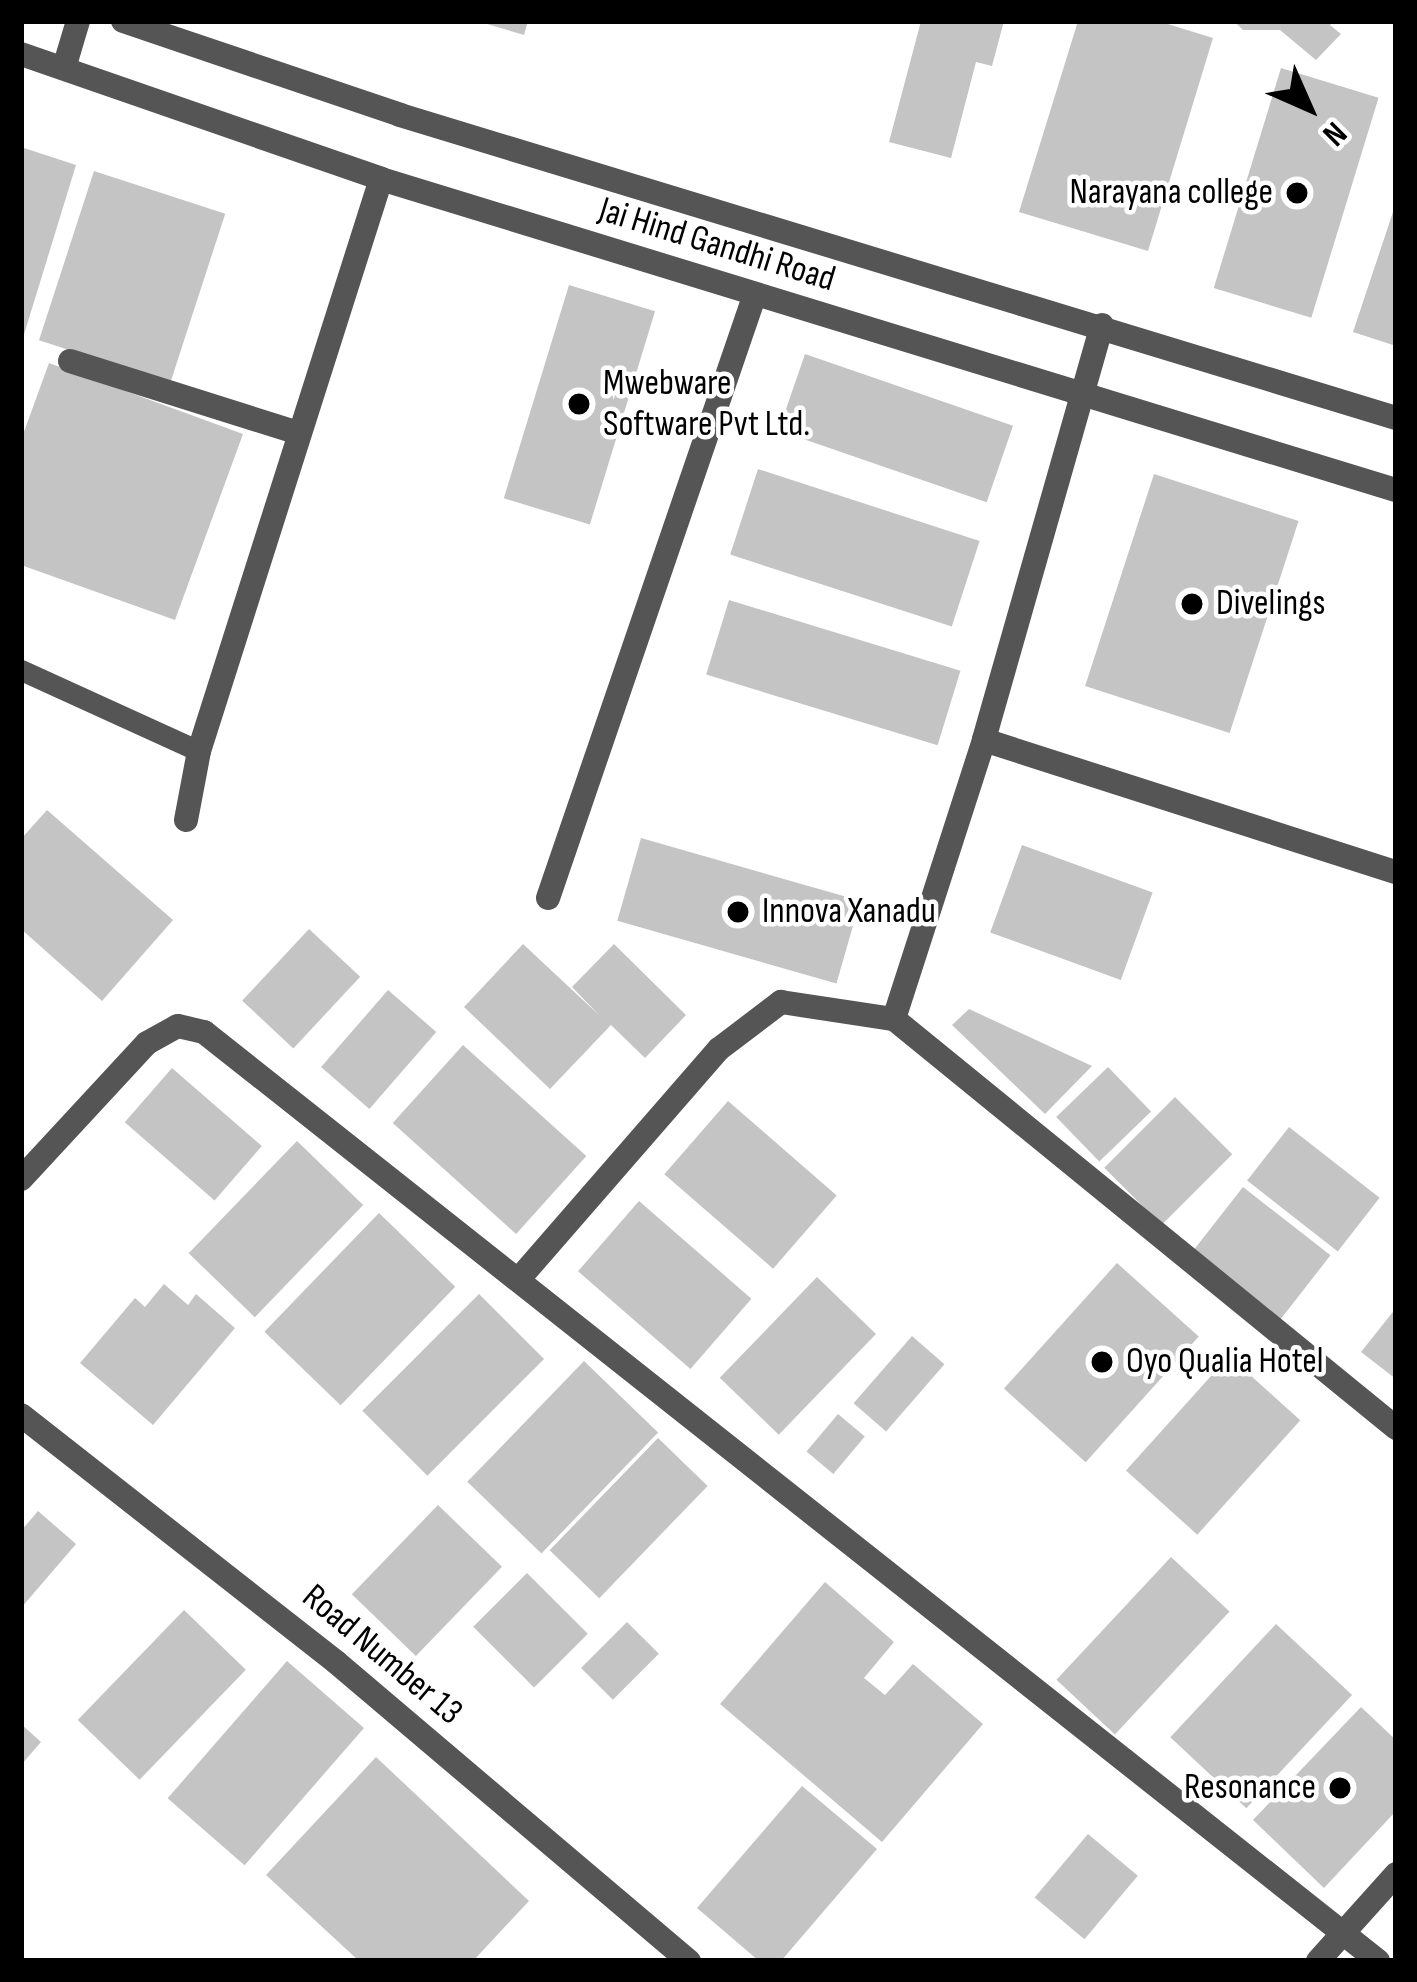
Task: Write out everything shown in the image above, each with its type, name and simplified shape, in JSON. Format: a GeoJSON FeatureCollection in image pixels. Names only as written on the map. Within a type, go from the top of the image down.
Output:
{"type":"FeatureCollection","features":[{"type":"Feature","properties":{"kind":"street"},"geometry":{"type":"LineString","coordinates":[[64,68],[79,21]]}},
{"type":"Feature","properties":{"kind":"street","name":"Jai Hind Gandhi Road"},"geometry":{"type":"LineString","coordinates":[[123,21],[422,122],[1396,418]]}},
{"type":"Feature","properties":{"kind":"street","name":"Jai Hind Gandhi Road"},"geometry":{"type":"LineString","coordinates":[[21,54],[381,178],[1396,490]]}},
{"type":"Feature","properties":{"kind":"street"},"geometry":{"type":"LineString","coordinates":[[186,820],[199,751],[381,178]]}},
{"type":"Feature","properties":{"kind":"street"},"geometry":{"type":"LineString","coordinates":[[548,898],[755,294]]}},
{"type":"Feature","properties":{"kind":"street"},"geometry":{"type":"LineString","coordinates":[[894,1018],[984,740],[1102,326]]}},
{"type":"Feature","properties":{"kind":"street"},"geometry":{"type":"LineString","coordinates":[[70,361],[299,433]]}},
{"type":"Feature","properties":{"kind":"street"},"geometry":{"type":"LineString","coordinates":[[984,740],[1396,872]]}},
{"type":"Feature","properties":{"kind":"street"},"geometry":{"type":"LineString","coordinates":[[518,1280],[719,1048],[781,1001],[894,1018],[1396,1428]]}},
{"type":"Feature","properties":{"kind":"street"},"geometry":{"type":"LineString","coordinates":[[21,1179],[147,1043],[178,1026],[204,1032],[1378,1961]]}},
{"type":"Feature","properties":{"kind":"street","name":"Road Number 13"},"geometry":{"type":"LineString","coordinates":[[21,1415],[336,1662],[689,1961]]}},
{"type":"Feature","properties":{"kind":"street"},"geometry":{"type":"LineString","coordinates":[[1318,1961],[1396,1874]]}},
{"type":"Feature","properties":{"kind":"lane"},"geometry":{"type":"LineString","coordinates":[[21,670],[199,751]]}},
{"type":"Feature","properties":{"kind":"building"},"geometry":{"type":"Polygon","coordinates":[[[477,21],[528,21],[524,35],[477,21]]]}},
{"type":"Feature","properties":{"kind":"building"},"geometry":{"type":"Polygon","coordinates":[[[921,21],[1004,21],[992,66],[976,62],[951,158],[889,142],[921,21]]]}},
{"type":"Feature","properties":{"kind":"building"},"geometry":{"type":"Polygon","coordinates":[[[1078,21],[1158,21],[1213,38],[1148,251],[1019,212],[1078,21]]]}},
{"type":"Feature","properties":{"kind":"building"},"geometry":{"type":"Polygon","coordinates":[[[1234,21],[1334,21],[1330,25],[1341,34],[1316,60],[1280,30],[1243,30],[1234,21]]]}},
{"type":"Feature","properties":{"kind":"building","name":"Narayana college"},"geometry":{"type":"Polygon","coordinates":[[[1281,68],[1379,98],[1311,318],[1214,288],[1281,68]]]}},
{"type":"Feature","properties":{"kind":"building"},"geometry":{"type":"Polygon","coordinates":[[[21,147],[76,165],[22,341],[21,341],[21,147]]]}},
{"type":"Feature","properties":{"kind":"building"},"geometry":{"type":"Polygon","coordinates":[[[94,171],[225,214],[170,383],[39,340],[94,171]]]}},
{"type":"Feature","properties":{"kind":"building"},"geometry":{"type":"Polygon","coordinates":[[[1396,206],[1396,346],[1353,332],[1396,206]]]}},
{"type":"Feature","properties":{"kind":"building","name":"Mwebware Software Pvt Ltd."},"geometry":{"type":"Polygon","coordinates":[[[569,285],[655,311],[590,525],[504,498],[569,285]]]}},
{"type":"Feature","properties":{"kind":"building"},"geometry":{"type":"Polygon","coordinates":[[[805,354],[1013,426],[987,502],[779,431],[805,354]]]}},
{"type":"Feature","properties":{"kind":"building"},"geometry":{"type":"Polygon","coordinates":[[[49,363],[243,434],[175,620],[21,565],[21,440],[49,363]]]}},
{"type":"Feature","properties":{"kind":"building"},"geometry":{"type":"Polygon","coordinates":[[[758,469],[980,541],[952,627],[730,555],[758,469]]]}},
{"type":"Feature","properties":{"kind":"building","name":"Divelings"},"geometry":{"type":"Polygon","coordinates":[[[1154,474],[1299,521],[1230,733],[1085,686],[1154,474]]]}},
{"type":"Feature","properties":{"kind":"building"},"geometry":{"type":"Polygon","coordinates":[[[729,600],[960,671],[938,745],[706,675],[729,600]]]}},
{"type":"Feature","properties":{"kind":"building"},"geometry":{"type":"Polygon","coordinates":[[[47,810],[173,920],[102,1001],[21,929],[21,839],[47,810]]]}},
{"type":"Feature","properties":{"kind":"building","name":"Innova Xanadu"},"geometry":{"type":"Polygon","coordinates":[[[641,838],[860,901],[836,984],[617,921],[641,838]]]}},
{"type":"Feature","properties":{"kind":"building"},"geometry":{"type":"Polygon","coordinates":[[[1022,845],[1153,893],[1121,980],[990,932],[1022,845]]]}},
{"type":"Feature","properties":{"kind":"building"},"geometry":{"type":"Polygon","coordinates":[[[309,929],[360,977],[293,1048],[242,1001],[309,929]]]}},
{"type":"Feature","properties":{"kind":"building"},"geometry":{"type":"Polygon","coordinates":[[[523,944],[599,1015],[572,987],[614,944],[686,1015],[645,1058],[611,1025],[550,1089],[464,1007],[523,944]]]}},
{"type":"Feature","properties":{"kind":"building"},"geometry":{"type":"Polygon","coordinates":[[[388,990],[436,1032],[369,1109],[321,1067],[388,990]]]}},
{"type":"Feature","properties":{"kind":"building"},"geometry":{"type":"Polygon","coordinates":[[[969,1009],[1092,1066],[1045,1114],[952,1025],[969,1009]]]}},
{"type":"Feature","properties":{"kind":"building"},"geometry":{"type":"Polygon","coordinates":[[[463,1045],[586,1156],[516,1234],[393,1123],[463,1045]]]}},
{"type":"Feature","properties":{"kind":"building"},"geometry":{"type":"Polygon","coordinates":[[[1108,1067],[1151,1112],[1099,1162],[1056,1117],[1108,1067]]]}},
{"type":"Feature","properties":{"kind":"building"},"geometry":{"type":"Polygon","coordinates":[[[172,1068],[262,1146],[215,1200],[125,1122],[172,1068]]]}},
{"type":"Feature","properties":{"kind":"building"},"geometry":{"type":"Polygon","coordinates":[[[1175,1097],[1232,1154],[1162,1225],[1104,1168],[1175,1097]]]}},
{"type":"Feature","properties":{"kind":"building"},"geometry":{"type":"Polygon","coordinates":[[[728,1101],[837,1195],[773,1269],[664,1174],[728,1101]]]}},
{"type":"Feature","properties":{"kind":"building"},"geometry":{"type":"Polygon","coordinates":[[[1289,1127],[1380,1198],[1338,1251],[1247,1181],[1289,1127]]]}},
{"type":"Feature","properties":{"kind":"building"},"geometry":{"type":"Polygon","coordinates":[[[297,1141],[363,1205],[255,1317],[189,1253],[297,1141]]]}},
{"type":"Feature","properties":{"kind":"building"},"geometry":{"type":"Polygon","coordinates":[[[1243,1187],[1330,1255],[1281,1319],[1193,1251],[1243,1187]]]}},
{"type":"Feature","properties":{"kind":"building"},"geometry":{"type":"Polygon","coordinates":[[[639,1201],[751,1299],[690,1369],[578,1271],[639,1201]]]}},
{"type":"Feature","properties":{"kind":"building"},"geometry":{"type":"Polygon","coordinates":[[[379,1213],[455,1287],[341,1405],[264,1332],[379,1213]]]}},
{"type":"Feature","properties":{"kind":"building","name":"Oyo Qualia Hotel"},"geometry":{"type":"Polygon","coordinates":[[[1117,1263],[1199,1337],[1086,1462],[1004,1389],[1117,1263]]]}},
{"type":"Feature","properties":{"kind":"building"},"geometry":{"type":"Polygon","coordinates":[[[817,1277],[876,1334],[779,1435],[720,1378],[817,1277]]]}},
{"type":"Feature","properties":{"kind":"building"},"geometry":{"type":"Polygon","coordinates":[[[164,1284],[188,1305],[196,1294],[235,1328],[153,1425],[80,1363],[135,1298],[145,1307],[164,1284]]]}},
{"type":"Feature","properties":{"kind":"building"},"geometry":{"type":"Polygon","coordinates":[[[479,1294],[544,1359],[427,1476],[362,1411],[479,1294]]]}},
{"type":"Feature","properties":{"kind":"building"},"geometry":{"type":"Polygon","coordinates":[[[1396,1308],[1396,1379],[1361,1352],[1396,1308]]]}},
{"type":"Feature","properties":{"kind":"building"},"geometry":{"type":"Polygon","coordinates":[[[912,1336],[944,1364],[886,1431],[854,1403],[912,1336]]]}},
{"type":"Feature","properties":{"kind":"building"},"geometry":{"type":"Polygon","coordinates":[[[1229,1356],[1300,1420],[1197,1535],[1126,1470],[1229,1356]]]}},
{"type":"Feature","properties":{"kind":"building"},"geometry":{"type":"Polygon","coordinates":[[[584,1361],[658,1433],[541,1553],[467,1482],[584,1361]]]}},
{"type":"Feature","properties":{"kind":"building"},"geometry":{"type":"Polygon","coordinates":[[[838,1414],[865,1436],[833,1474],[807,1452],[838,1414]]]}},
{"type":"Feature","properties":{"kind":"building"},"geometry":{"type":"Polygon","coordinates":[[[658,1438],[708,1486],[599,1598],[550,1550],[658,1438]]]}},
{"type":"Feature","properties":{"kind":"building"},"geometry":{"type":"Polygon","coordinates":[[[438,1505],[502,1567],[416,1656],[352,1594],[438,1505]]]}},
{"type":"Feature","properties":{"kind":"building"},"geometry":{"type":"Polygon","coordinates":[[[38,1511],[76,1544],[21,1608],[21,1531],[38,1511]]]}},
{"type":"Feature","properties":{"kind":"building"},"geometry":{"type":"Polygon","coordinates":[[[1171,1557],[1230,1612],[1115,1734],[1056,1680],[1171,1557]]]}},
{"type":"Feature","properties":{"kind":"building"},"geometry":{"type":"Polygon","coordinates":[[[527,1573],[588,1634],[534,1688],[473,1627],[527,1573]]]}},
{"type":"Feature","properties":{"kind":"building"},"geometry":{"type":"Polygon","coordinates":[[[825,1582],[894,1642],[864,1678],[885,1695],[913,1664],[983,1724],[882,1842],[720,1704],[825,1582]]]}},
{"type":"Feature","properties":{"kind":"building"},"geometry":{"type":"Polygon","coordinates":[[[184,1610],[246,1670],[140,1780],[78,1720],[184,1610]]]}},
{"type":"Feature","properties":{"kind":"building"},"geometry":{"type":"Polygon","coordinates":[[[627,1622],[659,1654],[613,1700],[581,1668],[627,1622]]]}},
{"type":"Feature","properties":{"kind":"building"},"geometry":{"type":"Polygon","coordinates":[[[1276,1624],[1352,1695],[1246,1808],[1170,1737],[1276,1624]]]}},
{"type":"Feature","properties":{"kind":"building"},"geometry":{"type":"Polygon","coordinates":[[[287,1661],[364,1728],[245,1865],[168,1798],[287,1661]]]}},
{"type":"Feature","properties":{"kind":"building"},"geometry":{"type":"Polygon","coordinates":[[[1361,1707],[1396,1740],[1396,1811],[1324,1888],[1253,1820],[1361,1707]]]}},
{"type":"Feature","properties":{"kind":"building"},"geometry":{"type":"Polygon","coordinates":[[[21,1724],[41,1742],[21,1765],[21,1724]]]}},
{"type":"Feature","properties":{"kind":"building"},"geometry":{"type":"Polygon","coordinates":[[[376,1757],[529,1901],[473,1961],[359,1961],[266,1875],[376,1757]]]}},
{"type":"Feature","properties":{"kind":"building"},"geometry":{"type":"Polygon","coordinates":[[[802,1786],[877,1849],[781,1961],[759,1961],[697,1908],[802,1786]]]}},
{"type":"Feature","properties":{"kind":"building"},"geometry":{"type":"Polygon","coordinates":[[[1088,1834],[1138,1876],[1084,1939],[1035,1898],[1088,1834]]]}},
{"type":"Feature","properties":{"kind":"place","name":"Narayana college"},"geometry":{"type":"Point","coordinates":[1297,193]}},
{"type":"Feature","properties":{"kind":"place","name":"Mwebware Software Pvt Ltd."},"geometry":{"type":"Point","coordinates":[579,404]}},
{"type":"Feature","properties":{"kind":"place","name":"Divelings"},"geometry":{"type":"Point","coordinates":[1192,604]}},
{"type":"Feature","properties":{"kind":"place","name":"Innova Xanadu"},"geometry":{"type":"Point","coordinates":[738,912]}},
{"type":"Feature","properties":{"kind":"place","name":"Oyo Qualia Hotel"},"geometry":{"type":"Point","coordinates":[1102,1362]}},
{"type":"Feature","properties":{"kind":"place","name":"Resonance"},"geometry":{"type":"Point","coordinates":[1340,1788]}}]}
